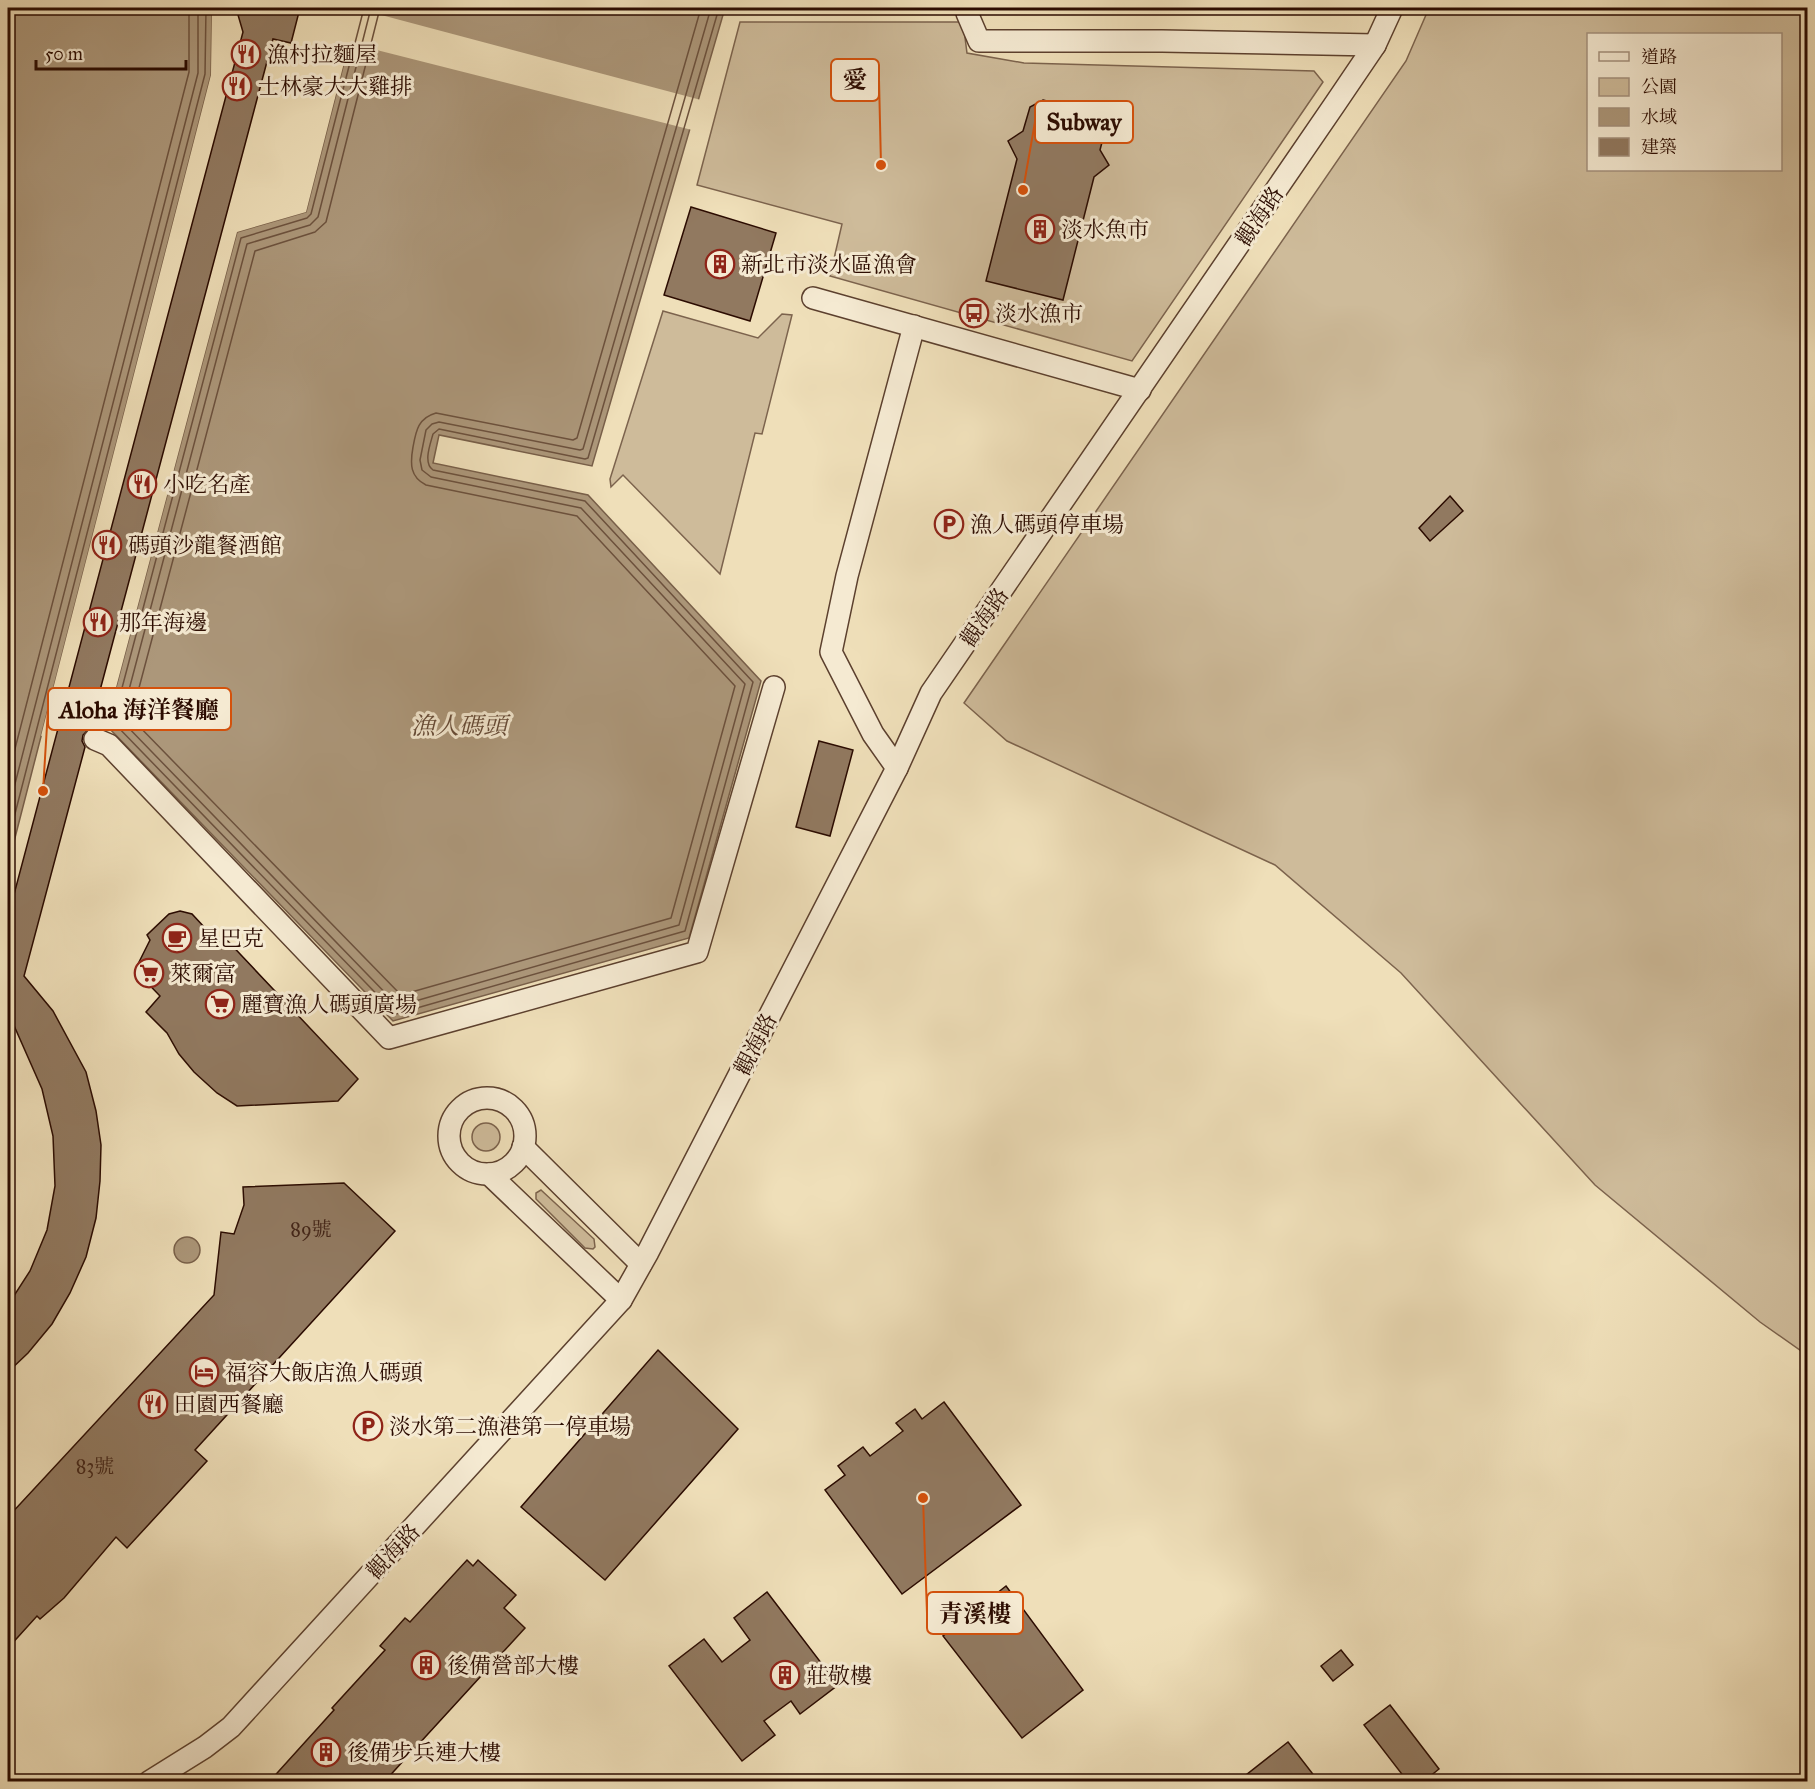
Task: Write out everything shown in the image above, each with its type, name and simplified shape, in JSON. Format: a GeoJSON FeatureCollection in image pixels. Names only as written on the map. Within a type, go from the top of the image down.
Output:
{"type":"FeatureCollection","features":[{"type":"Feature","properties":{"kind":"street","name":"觀海路"},"geometry":{"type":"LineString","coordinates":[[149,1782],[205,1748],[231,1727],[621,1300],[897,768],[931,693],[1375,45],[1392,8]]}},
{"type":"Feature","properties":{"kind":"street"},"geometry":{"type":"LineString","coordinates":[[967,13],[980,41],[1162,40],[1375,45]]}},
{"type":"Feature","properties":{"kind":"street"},"geometry":{"type":"LineString","coordinates":[[813,298],[1140,390]]}},
{"type":"Feature","properties":{"kind":"street"},"geometry":{"type":"LineString","coordinates":[[897,768],[873,734],[831,651],[847,576],[914,326]]}},
{"type":"Feature","properties":{"kind":"street"},"geometry":{"type":"LineString","coordinates":[[95,739],[109,745],[389,1038],[697,952],[774,687]]}},
{"type":"Feature","properties":{"kind":"street"},"geometry":{"type":"LineString","coordinates":[[484,1098],[496,1099],[508,1104],[517,1113],[525,1135],[523,1147],[517,1159],[508,1168],[489,1174],[471,1172],[460,1164],[453,1154],[449,1142],[449,1129],[454,1117],[462,1107],[484,1098]]}},
{"type":"Feature","properties":{"kind":"street"},"geometry":{"type":"LineString","coordinates":[[523,1147],[641,1264]]}},
{"type":"Feature","properties":{"kind":"street"},"geometry":{"type":"LineString","coordinates":[[489,1174],[621,1300]]}},
{"type":"Feature","properties":{"kind":"green space"},"geometry":{"type":"Polygon","coordinates":[[[1429,8],[1807,8],[1807,1355],[1760,1322],[1595,1185],[1401,973],[1275,865],[1007,741],[964,703],[1406,61],[1429,8]]]}},
{"type":"Feature","properties":{"kind":"green space"},"geometry":{"type":"Polygon","coordinates":[[[740,22],[963,22],[967,53],[1024,63],[1314,71],[1323,82],[1132,361],[830,276],[842,224],[697,185],[740,22]]]}},
{"type":"Feature","properties":{"kind":"green space"},"geometry":{"type":"Polygon","coordinates":[[[663,311],[758,338],[782,314],[792,315],[762,434],[755,433],[720,574],[623,475],[611,487],[610,479],[663,311]]]}},
{"type":"Feature","properties":{"kind":"green space"},"geometry":{"type":"Polygon","coordinates":[[[486,1123],[496,1127],[500,1137],[496,1147],[486,1151],[476,1147],[472,1137],[476,1127],[486,1123]]]}},
{"type":"Feature","properties":{"kind":"green space"},"geometry":{"type":"Polygon","coordinates":[[[541,1190],[594,1239],[593,1249],[585,1248],[536,1199],[536,1193],[541,1190]]]}},
{"type":"Feature","properties":{"kind":"water"},"geometry":{"type":"Polygon","coordinates":[[[8,8],[212,8],[211,75],[8,865],[8,8]]]}},
{"type":"Feature","properties":{"kind":"water","name":"漁人碼頭"},"geometry":{"type":"Polygon","coordinates":[[[358,8],[725,8],[592,466],[439,435],[433,463],[588,495],[761,681],[689,938],[393,1021],[106,725],[237,232],[306,212],[358,8]]]}},
{"type":"Feature","properties":{"kind":"water"},"geometry":{"type":"Polygon","coordinates":[[[187,1237],[196,1241],[200,1250],[196,1259],[187,1263],[178,1259],[174,1250],[178,1241],[187,1237]]]}},
{"type":"Feature","properties":{"kind":"pier"},"geometry":{"type":"Polygon","coordinates":[[[212,8],[215,8],[214,75],[44,735],[41,736],[211,75],[212,8]]]}},
{"type":"Feature","properties":{"kind":"pier"},"geometry":{"type":"Polygon","coordinates":[[[355,8],[701,100],[692,130],[349,43],[306,212],[237,232],[106,725],[103,725],[234,231],[303,209],[355,8]]]}},
{"type":"Feature","properties":{"kind":"building"},"geometry":{"type":"Polygon","coordinates":[[[236,8],[300,8],[291,43],[273,39],[90,728],[83,735],[82,741],[85,747],[24,976],[53,1011],[86,1072],[96,1111],[101,1145],[100,1181],[96,1218],[86,1257],[70,1293],[52,1324],[28,1353],[8,1372],[8,1305],[30,1271],[47,1230],[55,1186],[53,1136],[42,1089],[8,1012],[8,917],[243,32],[236,8]]]}},
{"type":"Feature","properties":{"kind":"building","name":"淡水魚市"},"geometry":{"type":"Polygon","coordinates":[[[1043,100],[1100,115],[1106,127],[1100,150],[1109,165],[1094,177],[1063,300],[986,281],[1017,159],[1008,141],[1023,131],[1030,107],[1043,100]]]}},
{"type":"Feature","properties":{"kind":"building","name":"新北市淡水區漁會"},"geometry":{"type":"Polygon","coordinates":[[[691,207],[776,233],[750,321],[664,295],[691,207]]]}},
{"type":"Feature","properties":{"kind":"building"},"geometry":{"type":"Polygon","coordinates":[[[1450,496],[1463,511],[1430,541],[1419,528],[1450,496]]]}},
{"type":"Feature","properties":{"kind":"building"},"geometry":{"type":"Polygon","coordinates":[[[819,741],[853,750],[830,836],[796,827],[819,741]]]}},
{"type":"Feature","properties":{"kind":"building","name":"麗寶漁人碼頭廣場"},"geometry":{"type":"Polygon","coordinates":[[[180,911],[192,914],[218,942],[224,937],[358,1079],[338,1101],[237,1106],[217,1093],[194,1072],[179,1054],[167,1033],[146,1012],[160,996],[135,970],[150,940],[147,935],[169,914],[180,911]]]}},
{"type":"Feature","properties":{"kind":"building","name":"福容大飯店漁人碼頭"},"geometry":{"type":"Polygon","coordinates":[[[344,1183],[395,1231],[195,1450],[207,1461],[127,1548],[116,1537],[64,1598],[40,1619],[37,1616],[8,1648],[8,1517],[214,1295],[221,1232],[234,1234],[244,1205],[243,1187],[344,1183]]]}},
{"type":"Feature","properties":{"kind":"building"},"geometry":{"type":"Polygon","coordinates":[[[658,1350],[738,1429],[605,1580],[521,1507],[658,1350]]]}},
{"type":"Feature","properties":{"kind":"building"},"geometry":{"type":"Polygon","coordinates":[[[944,1402],[1021,1505],[902,1594],[825,1490],[845,1475],[838,1466],[863,1447],[870,1456],[903,1431],[896,1423],[915,1409],[922,1419],[944,1402]]]}},
{"type":"Feature","properties":{"kind":"building","name":"後備營部大樓"},"geometry":{"type":"Polygon","coordinates":[[[467,1560],[473,1566],[478,1560],[516,1595],[504,1608],[525,1628],[384,1782],[269,1782],[385,1650],[380,1646],[405,1618],[410,1622],[467,1560]]]}},
{"type":"Feature","properties":{"kind":"building"},"geometry":{"type":"Polygon","coordinates":[[[1006,1586],[1083,1690],[1022,1738],[943,1636],[1006,1586]]]}},
{"type":"Feature","properties":{"kind":"building","name":"莊敬樓"},"geometry":{"type":"Polygon","coordinates":[[[767,1592],[838,1685],[800,1714],[791,1701],[764,1721],[775,1735],[742,1761],[669,1666],[704,1639],[722,1662],[750,1640],[734,1618],[767,1592]]]}},
{"type":"Feature","properties":{"kind":"building"},"geometry":{"type":"Polygon","coordinates":[[[1341,1650],[1353,1665],[1333,1681],[1321,1666],[1341,1650]]]}},
{"type":"Feature","properties":{"kind":"building"},"geometry":{"type":"Polygon","coordinates":[[[1390,1705],[1439,1769],[1423,1782],[1408,1782],[1364,1725],[1390,1705]]]}},
{"type":"Feature","properties":{"kind":"building"},"geometry":{"type":"Polygon","coordinates":[[[1288,1742],[1319,1782],[1237,1782],[1288,1742]]]}},
{"type":"Feature","properties":{"kind":"place","name":"漁村拉麵屋"},"geometry":{"type":"Point","coordinates":[246,54]}},
{"type":"Feature","properties":{"kind":"place","name":"士林豪大大雞排"},"geometry":{"type":"Point","coordinates":[237,86]}},
{"type":"Feature","properties":{"kind":"place","name":"愛"},"geometry":{"type":"Point","coordinates":[881,165]}},
{"type":"Feature","properties":{"kind":"place","name":"Subway"},"geometry":{"type":"Point","coordinates":[1023,190]}},
{"type":"Feature","properties":{"kind":"place","name":"淡水魚市"},"geometry":{"type":"Point","coordinates":[1040,229]}},
{"type":"Feature","properties":{"kind":"place","name":"新北市淡水區漁會"},"geometry":{"type":"Point","coordinates":[720,264]}},
{"type":"Feature","properties":{"kind":"place","name":"淡水漁市"},"geometry":{"type":"Point","coordinates":[974,313]}},
{"type":"Feature","properties":{"kind":"place","name":"小吃名產"},"geometry":{"type":"Point","coordinates":[142,484]}},
{"type":"Feature","properties":{"kind":"place","name":"漁人碼頭停車場"},"geometry":{"type":"Point","coordinates":[949,524]}},
{"type":"Feature","properties":{"kind":"place","name":"碼頭沙龍餐酒館"},"geometry":{"type":"Point","coordinates":[107,545]}},
{"type":"Feature","properties":{"kind":"place","name":"那年海邊"},"geometry":{"type":"Point","coordinates":[98,622]}},
{"type":"Feature","properties":{"kind":"place","name":"Aloha 海洋餐廳"},"geometry":{"type":"Point","coordinates":[43,791]}},
{"type":"Feature","properties":{"kind":"place","name":"星巴克"},"geometry":{"type":"Point","coordinates":[177,938]}},
{"type":"Feature","properties":{"kind":"place","name":"萊爾富"},"geometry":{"type":"Point","coordinates":[149,973]}},
{"type":"Feature","properties":{"kind":"place","name":"麗寶漁人碼頭廣場"},"geometry":{"type":"Point","coordinates":[220,1004]}},
{"type":"Feature","properties":{"kind":"place","name":"福容大飯店漁人碼頭"},"geometry":{"type":"Point","coordinates":[204,1372]}},
{"type":"Feature","properties":{"kind":"place","name":"田園西餐廳"},"geometry":{"type":"Point","coordinates":[153,1404]}},
{"type":"Feature","properties":{"kind":"place","name":"淡水第二漁港第一停車場"},"geometry":{"type":"Point","coordinates":[368,1426]}},
{"type":"Feature","properties":{"kind":"place","name":"青溪樓"},"geometry":{"type":"Point","coordinates":[923,1498]}},
{"type":"Feature","properties":{"kind":"place","name":"後備營部大樓"},"geometry":{"type":"Point","coordinates":[426,1665]}},
{"type":"Feature","properties":{"kind":"place","name":"莊敬樓"},"geometry":{"type":"Point","coordinates":[785,1675]}},
{"type":"Feature","properties":{"kind":"place","name":"後備步兵連大樓"},"geometry":{"type":"Point","coordinates":[326,1752]}}]}
